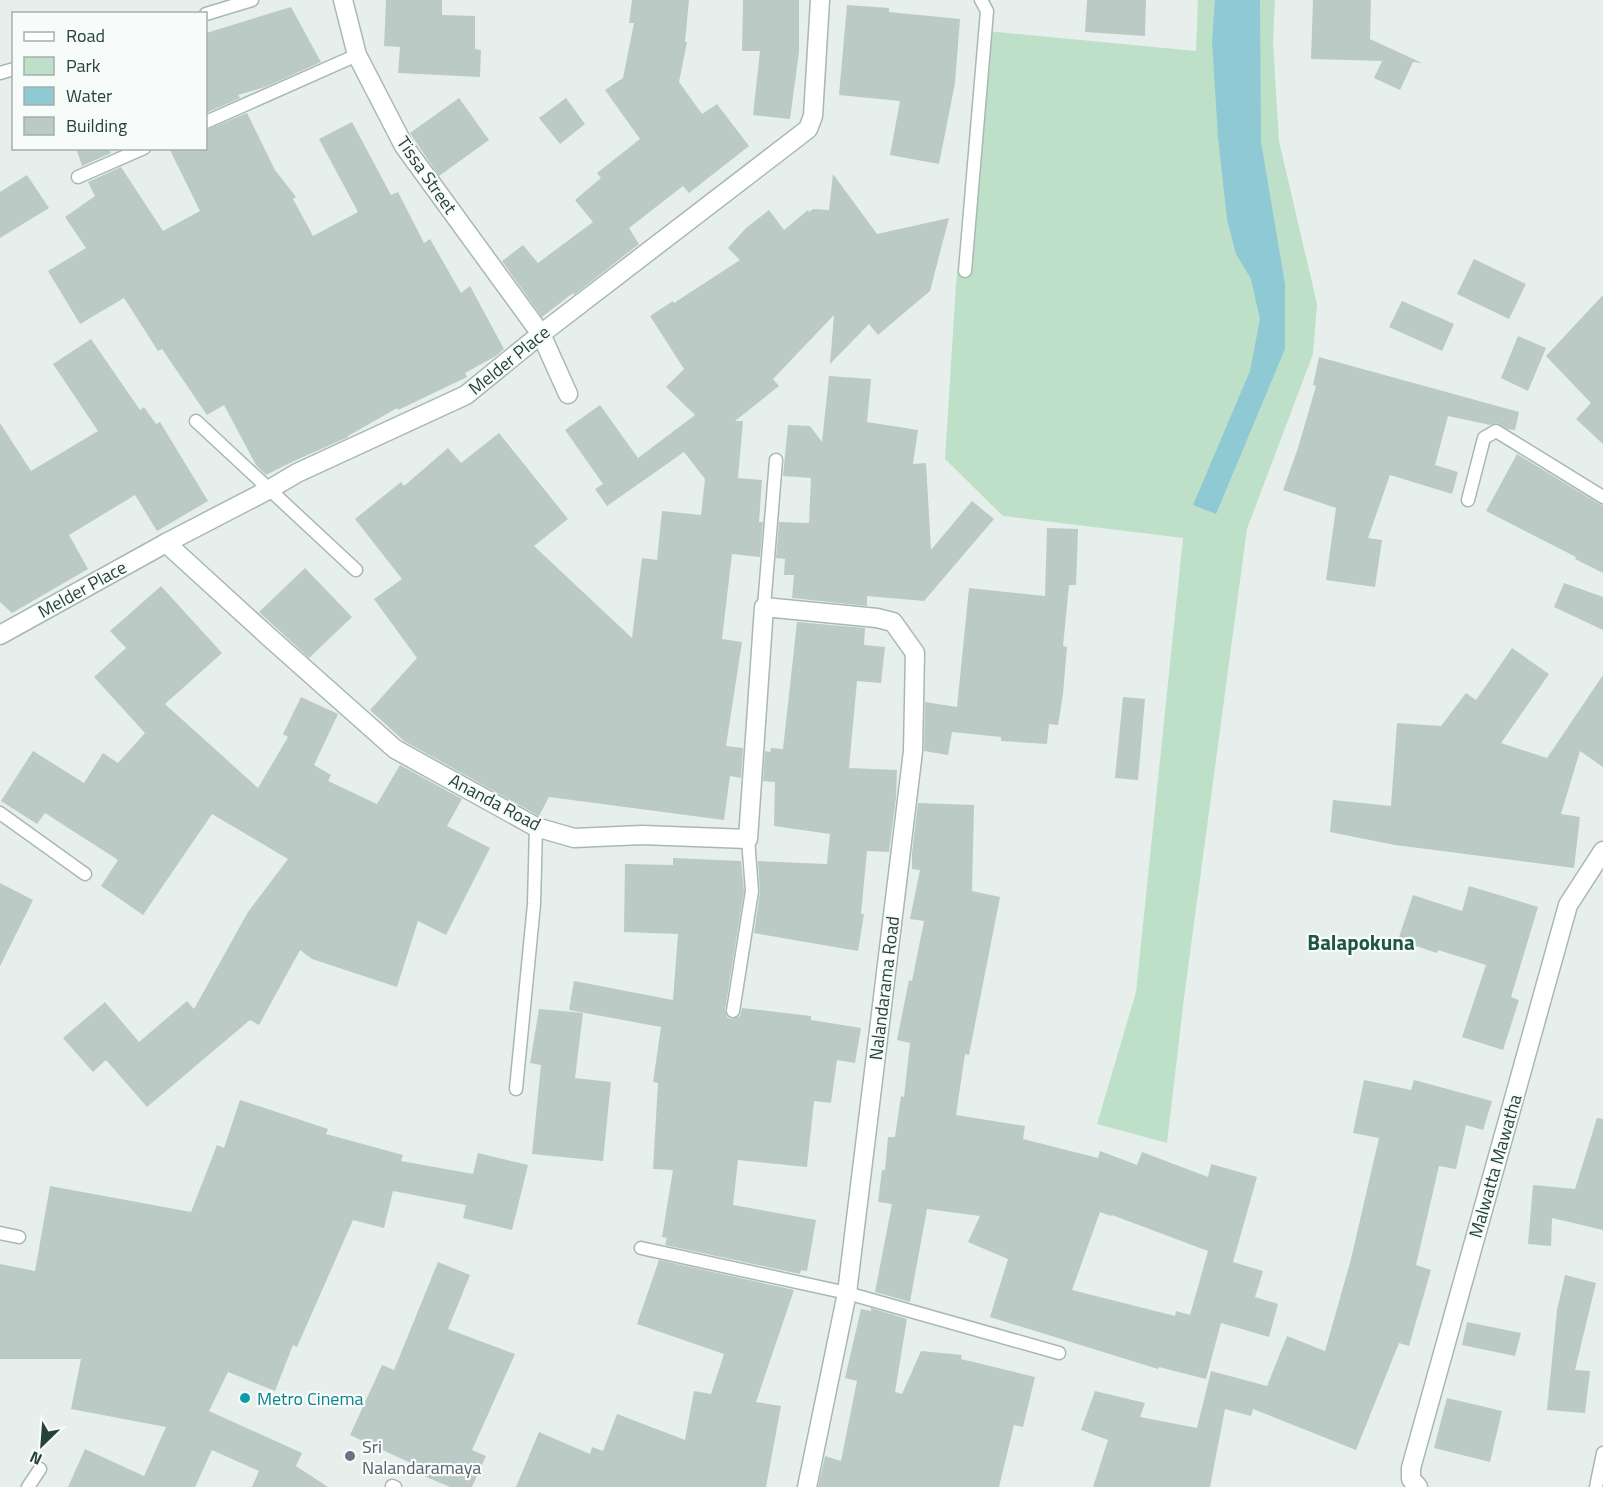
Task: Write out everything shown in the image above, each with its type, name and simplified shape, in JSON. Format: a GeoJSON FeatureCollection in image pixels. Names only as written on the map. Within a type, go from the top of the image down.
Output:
{"type":"FeatureCollection","features":[{"type":"Feature","properties":{"kind":"street","name":"Tissa Street"},"geometry":{"type":"LineString","coordinates":[[343,0],[357,55],[404,146],[541,334],[568,394]]}},
{"type":"Feature","properties":{"kind":"street","name":"Melder Place"},"geometry":{"type":"LineString","coordinates":[[0,635],[297,473],[466,395],[541,334],[808,129],[813,116],[820,0]]}},
{"type":"Feature","properties":{"kind":"street","name":"Ananda Road"},"geometry":{"type":"LineString","coordinates":[[166,543],[395,748],[536,827],[574,838],[642,835],[748,839]]}},
{"type":"Feature","properties":{"kind":"street"},"geometry":{"type":"LineString","coordinates":[[748,839],[764,607]]}},
{"type":"Feature","properties":{"kind":"street","name":"Nalandarama Road"},"geometry":{"type":"LineString","coordinates":[[764,607],[878,618],[893,622],[915,653],[913,751],[847,1293],[807,1487]]}},
{"type":"Feature","properties":{"kind":"street","name":"Malwatta Mawatha"},"geometry":{"type":"LineString","coordinates":[[1418,1487],[1411,1479],[1411,1468],[1568,905],[1603,851]]}},
{"type":"Feature","properties":{"kind":"lane"},"geometry":{"type":"LineString","coordinates":[[207,14],[252,0]]}},
{"type":"Feature","properties":{"kind":"lane"},"geometry":{"type":"LineString","coordinates":[[965,271],[987,11],[981,0]]}},
{"type":"Feature","properties":{"kind":"lane"},"geometry":{"type":"LineString","coordinates":[[207,122],[357,55]]}},
{"type":"Feature","properties":{"kind":"lane"},"geometry":{"type":"LineString","coordinates":[[78,177],[139,150]]}},
{"type":"Feature","properties":{"kind":"lane"},"geometry":{"type":"LineString","coordinates":[[196,421],[356,570]]}},
{"type":"Feature","properties":{"kind":"lane"},"geometry":{"type":"LineString","coordinates":[[1468,500],[1484,438],[1496,431],[1603,497]]}},
{"type":"Feature","properties":{"kind":"lane"},"geometry":{"type":"LineString","coordinates":[[764,607],[776,460]]}},
{"type":"Feature","properties":{"kind":"lane"},"geometry":{"type":"LineString","coordinates":[[0,813],[86,874]]}},
{"type":"Feature","properties":{"kind":"lane"},"geometry":{"type":"LineString","coordinates":[[516,1089],[534,904],[536,827]]}},
{"type":"Feature","properties":{"kind":"lane"},"geometry":{"type":"LineString","coordinates":[[733,1011],[752,891],[748,839]]}},
{"type":"Feature","properties":{"kind":"lane"},"geometry":{"type":"LineString","coordinates":[[0,1233],[19,1237]]}},
{"type":"Feature","properties":{"kind":"lane"},"geometry":{"type":"LineString","coordinates":[[641,1248],[847,1293],[1059,1353]]}},
{"type":"Feature","properties":{"kind":"lane"},"geometry":{"type":"LineString","coordinates":[[1596,1487],[1603,1453]]}},
{"type":"Feature","properties":{"kind":"lane"},"geometry":{"type":"LineString","coordinates":[[28,1487],[40,1469]]}},
{"type":"Feature","properties":{"kind":"green space"},"geometry":{"type":"Polygon","coordinates":[[[1198,0],[1275,0],[1273,41],[1279,141],[1317,304],[1313,354],[1247,529],[1184,998],[1167,1143],[1097,1124],[1136,992],[1183,538],[1003,516],[945,459],[956,284],[986,31],[1196,51],[1198,0]]]}},
{"type":"Feature","properties":{"kind":"water"},"geometry":{"type":"Polygon","coordinates":[[[1215,0],[1260,0],[1261,142],[1285,284],[1285,349],[1216,514],[1193,505],[1250,371],[1260,319],[1251,279],[1236,254],[1227,219],[1218,137],[1212,41],[1215,0]]]}},
{"type":"Feature","properties":{"kind":"building"},"geometry":{"type":"Polygon","coordinates":[[[386,0],[442,0],[442,15],[475,16],[475,49],[481,50],[480,77],[398,73],[400,47],[384,46],[386,0]]]}},
{"type":"Feature","properties":{"kind":"building"},"geometry":{"type":"Polygon","coordinates":[[[632,0],[689,0],[685,42],[687,42],[679,82],[702,114],[717,104],[749,146],[689,193],[683,186],[629,228],[639,244],[542,317],[502,261],[523,245],[538,263],[593,222],[575,200],[601,178],[597,173],[640,139],[605,90],[623,78],[634,23],[629,23],[632,0]]]}},
{"type":"Feature","properties":{"kind":"building"},"geometry":{"type":"Polygon","coordinates":[[[743,0],[799,0],[799,52],[790,119],[753,115],[760,51],[742,51],[743,0]]]}},
{"type":"Feature","properties":{"kind":"building"},"geometry":{"type":"Polygon","coordinates":[[[1087,0],[1146,0],[1145,36],[1085,32],[1087,0]]]}},
{"type":"Feature","properties":{"kind":"building"},"geometry":{"type":"Polygon","coordinates":[[[1313,0],[1371,0],[1370,39],[1422,63],[1413,62],[1400,90],[1374,78],[1382,61],[1311,59],[1313,0]]]}},
{"type":"Feature","properties":{"kind":"building"},"geometry":{"type":"Polygon","coordinates":[[[847,5],[889,8],[889,12],[960,19],[955,83],[939,164],[890,155],[900,101],[839,95],[847,5]]]}},
{"type":"Feature","properties":{"kind":"building"},"geometry":{"type":"Polygon","coordinates":[[[291,7],[321,62],[265,87],[238,95],[240,98],[207,113],[207,33],[291,7]]]}},
{"type":"Feature","properties":{"kind":"building"},"geometry":{"type":"Polygon","coordinates":[[[459,98],[489,140],[439,176],[410,133],[459,98]]]}},
{"type":"Feature","properties":{"kind":"building"},"geometry":{"type":"Polygon","coordinates":[[[566,98],[585,124],[560,144],[539,118],[566,98]]]}},
{"type":"Feature","properties":{"kind":"building"},"geometry":{"type":"Polygon","coordinates":[[[247,113],[275,170],[296,197],[293,199],[313,236],[358,212],[319,139],[352,122],[391,195],[398,192],[424,243],[430,239],[461,293],[470,286],[504,349],[465,373],[467,377],[398,410],[397,408],[348,437],[266,475],[256,465],[224,405],[207,415],[162,349],[158,351],[124,298],[80,324],[48,271],[86,248],[65,217],[95,196],[88,182],[121,167],[163,231],[200,211],[170,150],[207,150],[207,130],[247,113]]]}},
{"type":"Feature","properties":{"kind":"building"},"geometry":{"type":"Polygon","coordinates":[[[77,150],[109,150],[111,153],[82,166],[77,150]]]}},
{"type":"Feature","properties":{"kind":"building"},"geometry":{"type":"Polygon","coordinates":[[[833,174],[877,234],[949,218],[930,291],[878,335],[869,324],[830,364],[834,315],[773,379],[779,386],[735,421],[743,421],[738,478],[762,480],[759,522],[763,522],[760,557],[732,554],[722,639],[742,642],[726,746],[743,748],[741,778],[730,776],[724,820],[549,797],[539,816],[404,741],[370,710],[417,658],[374,599],[402,579],[355,519],[401,482],[404,486],[448,448],[461,463],[499,433],[568,519],[534,546],[632,638],[642,558],[657,560],[662,511],[701,515],[705,479],[684,452],[607,506],[595,489],[603,484],[565,430],[600,405],[638,458],[695,415],[666,387],[684,369],[650,316],[740,260],[728,248],[746,228],[769,210],[784,230],[808,210],[809,212],[813,209],[829,210],[833,174]]]}},
{"type":"Feature","properties":{"kind":"building"},"geometry":{"type":"Polygon","coordinates":[[[27,175],[49,208],[0,238],[0,192],[27,175]]]}},
{"type":"Feature","properties":{"kind":"building"},"geometry":{"type":"Polygon","coordinates":[[[1474,259],[1526,284],[1509,319],[1457,294],[1474,259]]]}},
{"type":"Feature","properties":{"kind":"building"},"geometry":{"type":"Polygon","coordinates":[[[1603,295],[1603,444],[1576,419],[1591,403],[1546,356],[1603,295]]]}},
{"type":"Feature","properties":{"kind":"building"},"geometry":{"type":"Polygon","coordinates":[[[1402,301],[1454,324],[1442,351],[1389,327],[1402,301]]]}},
{"type":"Feature","properties":{"kind":"building"},"geometry":{"type":"Polygon","coordinates":[[[1518,336],[1546,348],[1528,391],[1501,378],[1518,336]]]}},
{"type":"Feature","properties":{"kind":"building"},"geometry":{"type":"Polygon","coordinates":[[[91,339],[140,410],[144,407],[156,424],[160,422],[208,501],[157,531],[135,495],[69,535],[88,569],[12,613],[0,602],[0,423],[31,471],[98,431],[53,364],[91,339]]]}},
{"type":"Feature","properties":{"kind":"building"},"geometry":{"type":"Polygon","coordinates":[[[1319,357],[1519,412],[1515,430],[1497,423],[1490,425],[1448,416],[1435,465],[1458,472],[1452,494],[1390,475],[1368,538],[1382,540],[1375,587],[1326,580],[1336,508],[1283,490],[1316,386],[1313,385],[1319,357]]]}},
{"type":"Feature","properties":{"kind":"building"},"geometry":{"type":"Polygon","coordinates":[[[829,376],[871,379],[867,422],[918,430],[913,464],[926,463],[931,550],[972,501],[994,519],[924,601],[867,596],[867,606],[792,598],[794,575],[784,575],[785,559],[776,558],[779,522],[809,523],[811,478],[783,476],[788,425],[810,426],[822,442],[829,376]]]}},
{"type":"Feature","properties":{"kind":"building"},"geometry":{"type":"Polygon","coordinates":[[[1517,454],[1603,505],[1603,573],[1486,511],[1517,454]]]}},
{"type":"Feature","properties":{"kind":"building"},"geometry":{"type":"Polygon","coordinates":[[[1047,528],[1078,529],[1076,585],[1069,585],[1063,646],[1067,647],[1058,725],[1049,724],[1047,744],[1001,741],[1001,737],[952,732],[948,755],[924,751],[925,702],[957,707],[969,588],[1045,596],[1047,528]]]}},
{"type":"Feature","properties":{"kind":"building"},"geometry":{"type":"Polygon","coordinates":[[[305,568],[352,617],[309,658],[259,612],[305,568]]]}},
{"type":"Feature","properties":{"kind":"building"},"geometry":{"type":"Polygon","coordinates":[[[1564,583],[1603,597],[1603,630],[1554,607],[1564,583]]]}},
{"type":"Feature","properties":{"kind":"building"},"geometry":{"type":"Polygon","coordinates":[[[161,586],[222,653],[165,704],[258,788],[288,737],[283,734],[301,697],[338,714],[314,765],[331,775],[328,781],[377,804],[400,765],[462,799],[447,826],[490,848],[446,935],[418,921],[397,987],[312,959],[300,950],[259,1025],[250,1020],[147,1107],[106,1060],[93,1072],[63,1038],[105,1002],[139,1042],[187,1001],[194,1009],[248,912],[288,859],[212,814],[143,915],[101,886],[118,860],[45,813],[37,824],[1,801],[33,751],[84,783],[103,753],[118,763],[145,733],[94,677],[126,648],[110,631],[161,586]]]}},
{"type":"Feature","properties":{"kind":"building"},"geometry":{"type":"Polygon","coordinates":[[[797,622],[865,628],[864,645],[885,647],[881,683],[857,681],[849,768],[897,770],[889,852],[867,851],[861,914],[864,914],[858,951],[754,933],[760,892],[758,861],[827,864],[830,834],[774,826],[775,782],[763,781],[765,751],[770,752],[771,748],[783,749],[797,622]]]}},
{"type":"Feature","properties":{"kind":"building"},"geometry":{"type":"Polygon","coordinates":[[[1512,648],[1549,674],[1501,743],[1547,758],[1603,675],[1603,767],[1580,751],[1561,814],[1580,817],[1574,868],[1395,845],[1330,832],[1333,800],[1391,806],[1397,723],[1441,726],[1466,693],[1476,700],[1512,648]]]}},
{"type":"Feature","properties":{"kind":"building"},"geometry":{"type":"Polygon","coordinates":[[[1123,697],[1145,699],[1138,780],[1115,778],[1123,697]]]}},
{"type":"Feature","properties":{"kind":"building"},"geometry":{"type":"Polygon","coordinates":[[[918,803],[974,805],[972,891],[1000,897],[969,1055],[965,1054],[956,1115],[1025,1126],[1023,1139],[1098,1158],[1100,1151],[1137,1165],[1142,1152],[1208,1177],[1211,1164],[1257,1177],[1233,1262],[1263,1271],[1255,1297],[1278,1304],[1269,1337],[1221,1323],[1206,1379],[1159,1367],[1158,1369],[990,1317],[1008,1259],[968,1242],[980,1216],[927,1209],[910,1302],[875,1292],[892,1204],[878,1202],[882,1170],[885,1170],[888,1137],[895,1137],[901,1096],[904,1097],[910,1043],[897,1040],[924,921],[910,919],[920,870],[912,869],[918,803]],[[1100,1212],[1072,1290],[1175,1316],[1176,1311],[1190,1315],[1208,1251],[1100,1212]]]}},
{"type":"Feature","properties":{"kind":"building"},"geometry":{"type":"Polygon","coordinates":[[[673,858],[741,861],[744,891],[725,1010],[727,1017],[731,1019],[740,1016],[742,1008],[811,1016],[811,1020],[861,1028],[855,1063],[837,1060],[831,1103],[814,1101],[807,1167],[738,1160],[733,1205],[816,1220],[807,1271],[801,1270],[800,1274],[665,1245],[667,1238],[662,1237],[673,1170],[653,1169],[658,1083],[653,1082],[661,1027],[569,1010],[574,981],[673,1000],[678,934],[624,932],[625,864],[673,865],[673,858]]]}},
{"type":"Feature","properties":{"kind":"building"},"geometry":{"type":"Polygon","coordinates":[[[0,883],[33,900],[0,966],[0,883]]]}},
{"type":"Feature","properties":{"kind":"building"},"geometry":{"type":"Polygon","coordinates":[[[1469,886],[1538,907],[1511,997],[1519,1000],[1503,1050],[1462,1037],[1486,965],[1438,950],[1437,953],[1398,940],[1413,895],[1462,911],[1469,886]]]}},
{"type":"Feature","properties":{"kind":"building"},"geometry":{"type":"Polygon","coordinates":[[[539,1009],[583,1013],[575,1078],[611,1082],[603,1161],[532,1154],[541,1065],[530,1063],[539,1009]]]}},
{"type":"Feature","properties":{"kind":"building"},"geometry":{"type":"Polygon","coordinates":[[[1364,1080],[1411,1090],[1414,1080],[1492,1101],[1483,1130],[1466,1125],[1456,1169],[1439,1166],[1416,1265],[1431,1270],[1409,1346],[1399,1343],[1356,1450],[1253,1409],[1251,1416],[1225,1409],[1210,1487],[1093,1487],[1108,1440],[1081,1430],[1095,1391],[1145,1403],[1140,1417],[1197,1428],[1211,1371],[1267,1386],[1287,1336],[1325,1351],[1351,1259],[1379,1138],[1353,1133],[1364,1080]]]}},
{"type":"Feature","properties":{"kind":"building"},"geometry":{"type":"Polygon","coordinates":[[[240,1100],[328,1129],[326,1134],[403,1155],[401,1161],[473,1174],[478,1153],[528,1165],[512,1230],[463,1218],[466,1205],[393,1191],[384,1228],[353,1220],[297,1347],[293,1345],[275,1391],[228,1372],[209,1411],[302,1453],[296,1466],[328,1487],[252,1487],[259,1471],[212,1450],[195,1487],[68,1487],[85,1449],[144,1476],[166,1427],[71,1409],[81,1359],[0,1359],[0,1264],[35,1271],[50,1186],[191,1212],[217,1145],[224,1148],[240,1100]]]}},
{"type":"Feature","properties":{"kind":"building"},"geometry":{"type":"Polygon","coordinates":[[[1597,1118],[1603,1119],[1603,1230],[1552,1218],[1551,1246],[1528,1244],[1533,1185],[1575,1189],[1597,1118]]]}},
{"type":"Feature","properties":{"kind":"building"},"geometry":{"type":"Polygon","coordinates":[[[659,1260],[794,1290],[756,1402],[781,1406],[766,1487],[516,1487],[539,1432],[590,1454],[592,1447],[603,1451],[617,1414],[685,1440],[694,1391],[711,1394],[724,1354],[637,1324],[659,1260]]]}},
{"type":"Feature","properties":{"kind":"building"},"geometry":{"type":"Polygon","coordinates":[[[438,1262],[470,1275],[448,1329],[515,1354],[472,1450],[486,1456],[472,1487],[450,1487],[424,1476],[426,1470],[350,1435],[382,1365],[394,1370],[438,1262]]]}},
{"type":"Feature","properties":{"kind":"building"},"geometry":{"type":"Polygon","coordinates":[[[1565,1275],[1596,1283],[1575,1370],[1590,1371],[1585,1413],[1547,1410],[1557,1310],[1565,1275]]]}},
{"type":"Feature","properties":{"kind":"building"},"geometry":{"type":"Polygon","coordinates":[[[871,1308],[907,1319],[895,1392],[902,1394],[921,1351],[962,1355],[961,1359],[1035,1377],[1023,1427],[1014,1425],[999,1487],[818,1487],[825,1456],[841,1461],[857,1381],[845,1378],[861,1309],[871,1311],[871,1308]]]}},
{"type":"Feature","properties":{"kind":"building"},"geometry":{"type":"Polygon","coordinates":[[[1467,1322],[1521,1333],[1515,1356],[1462,1345],[1467,1322]]]}},
{"type":"Feature","properties":{"kind":"building"},"geometry":{"type":"Polygon","coordinates":[[[1447,1398],[1502,1411],[1490,1462],[1434,1448],[1447,1398]]]}},
{"type":"Feature","properties":{"kind":"place","name":"Metro Cinema"},"geometry":{"type":"Point","coordinates":[245,1398]}},
{"type":"Feature","properties":{"kind":"place","name":"Sri Nalandaramaya"},"geometry":{"type":"Point","coordinates":[350,1456]}},
{"type":"Feature","properties":{"kind":"district","name":"Balapokuna"},"geometry":{"type":"Point","coordinates":[1361,942]}}]}
